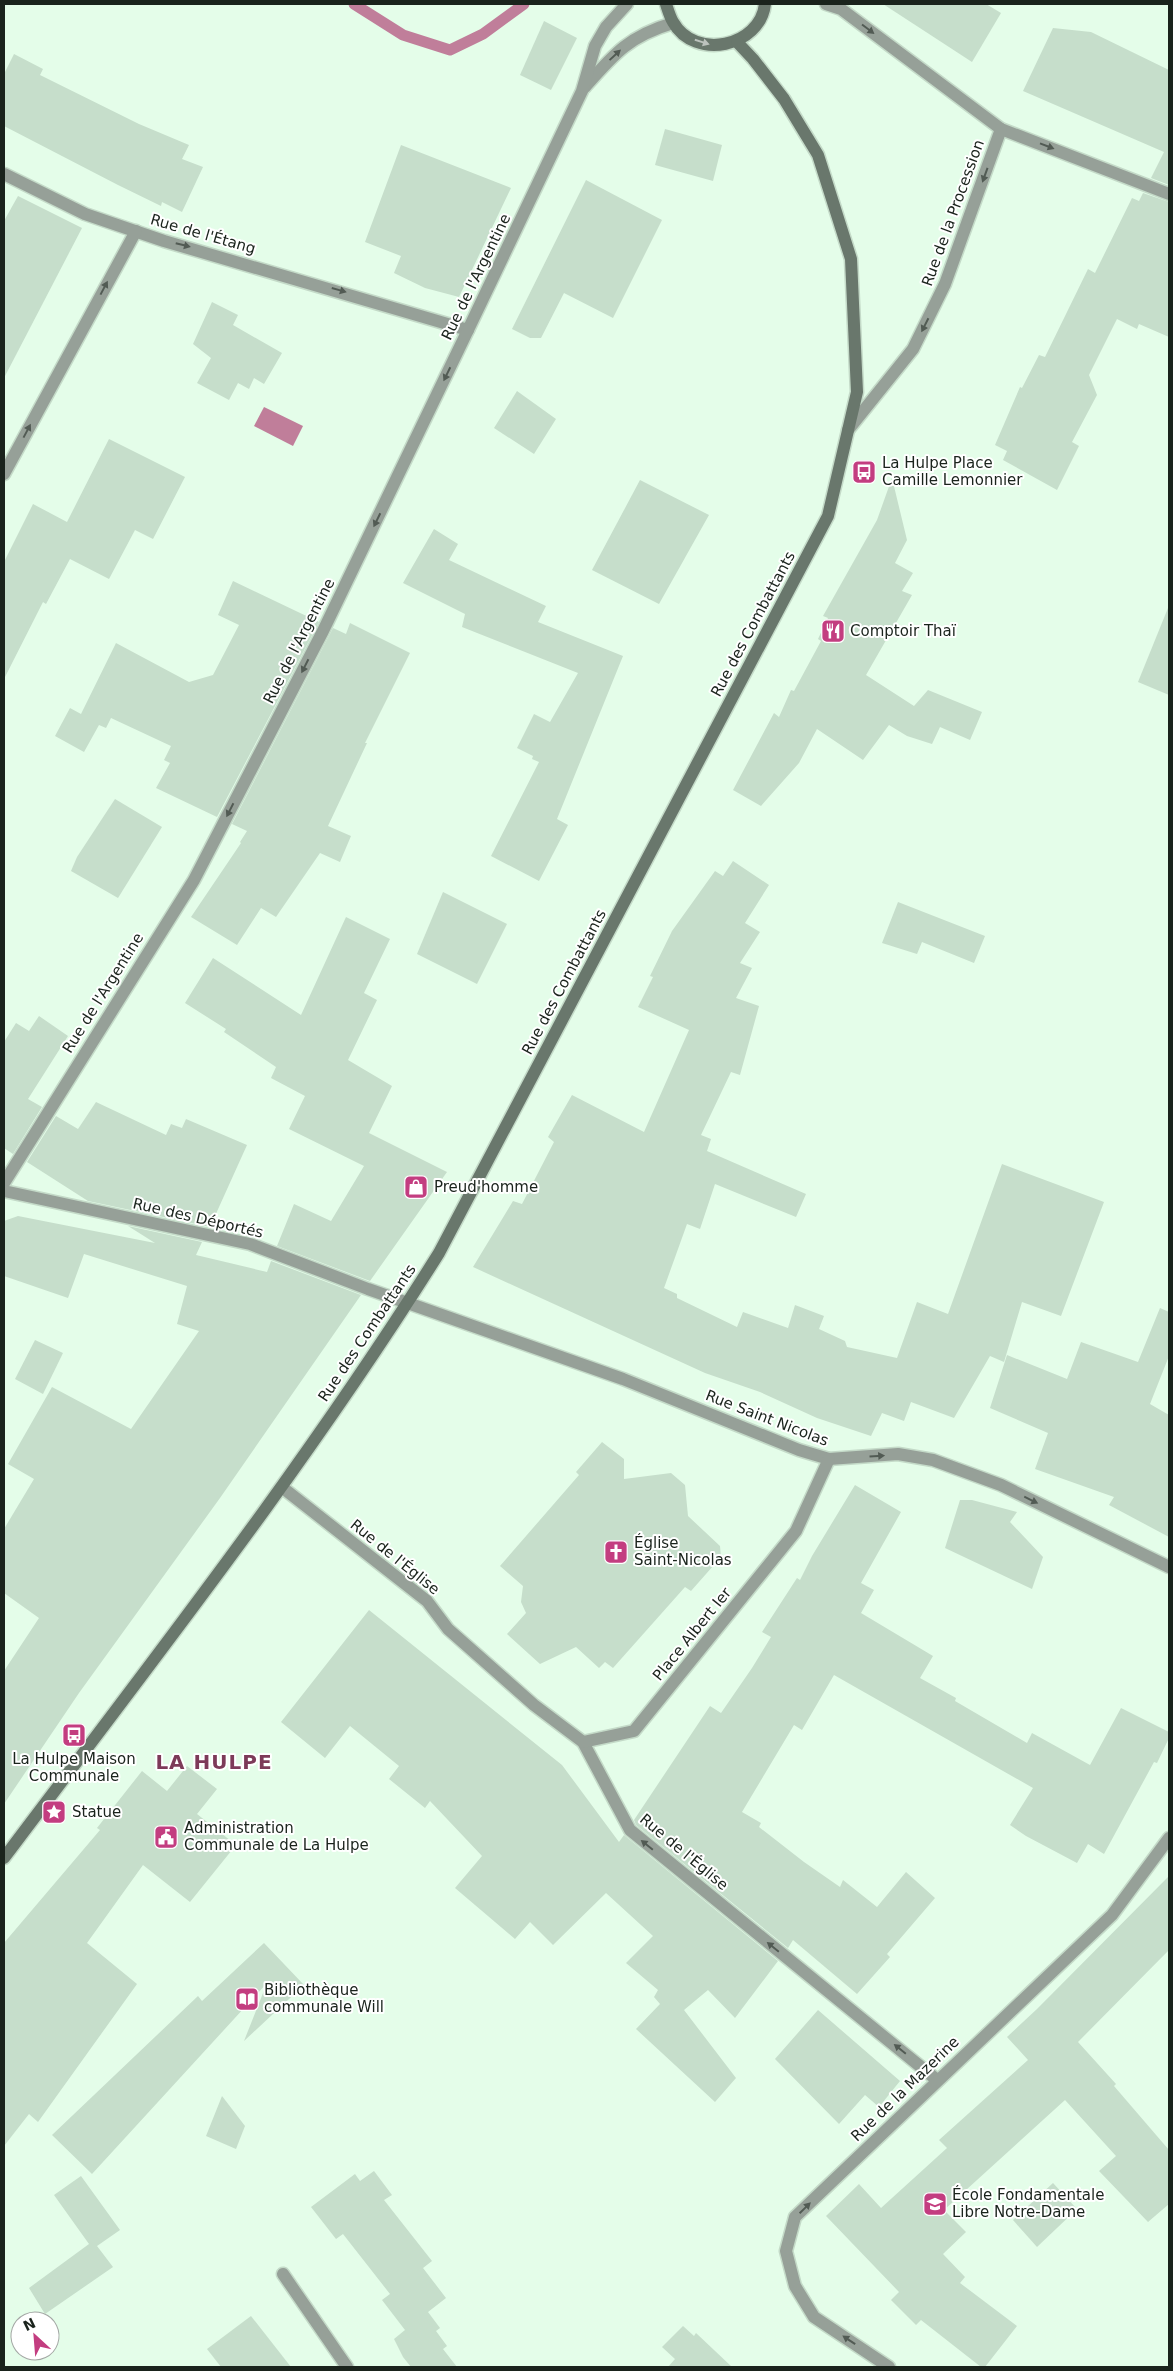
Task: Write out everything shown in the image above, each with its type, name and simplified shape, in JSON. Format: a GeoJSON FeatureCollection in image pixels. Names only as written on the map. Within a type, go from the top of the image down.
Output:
{"type":"FeatureCollection","features":[{"type":"Feature","properties":{"kind":"main road"},"geometry":{"type":"LineString","coordinates":[[666,4],[673,23],[683,33],[699,43],[718,46],[737,42],[754,30],[764,12],[765,4]]}},
{"type":"Feature","properties":{"kind":"main road","name":"Rue des Combattants"},"geometry":{"type":"LineString","coordinates":[[4,1858],[283,1488],[408,1303],[439,1253],[828,516],[857,392],[851,259],[818,155],[784,99],[753,59],[737,42]]}},
{"type":"Feature","properties":{"kind":"street","name":"Rue de l'Argentine"},"geometry":{"type":"LineString","coordinates":[[4,1182],[194,880],[323,631],[468,330],[582,91],[595,46],[606,27],[627,4]]}},
{"type":"Feature","properties":{"kind":"street"},"geometry":{"type":"LineString","coordinates":[[826,4],[841,9],[1001,129]]}},
{"type":"Feature","properties":{"kind":"street","name":"Rue de l'Argentine"},"geometry":{"type":"LineString","coordinates":[[582,91],[612,56],[633,39],[652,29],[673,23]]}},
{"type":"Feature","properties":{"kind":"street","name":"Rue de la Procession"},"geometry":{"type":"LineString","coordinates":[[848,430],[913,349],[945,284],[1001,129],[1169,194]]}},
{"type":"Feature","properties":{"kind":"street"},"geometry":{"type":"LineString","coordinates":[[4,174],[85,214],[136,231]]}},
{"type":"Feature","properties":{"kind":"street","name":"Rue de l'Étang"},"geometry":{"type":"LineString","coordinates":[[4,474],[136,231],[468,330]]}},
{"type":"Feature","properties":{"kind":"street","name":"Rue des Déportés"},"geometry":{"type":"LineString","coordinates":[[4,1192],[250,1244],[408,1303]]}},
{"type":"Feature","properties":{"kind":"street","name":"Rue Saint Nicolas"},"geometry":{"type":"LineString","coordinates":[[408,1303],[623,1378],[799,1450],[828,1459],[898,1454],[933,1460],[1001,1485],[1169,1567]]}},
{"type":"Feature","properties":{"kind":"street","name":"Place Albert Ier"},"geometry":{"type":"LineString","coordinates":[[583,1742],[634,1731],[796,1531],[828,1459]]}},
{"type":"Feature","properties":{"kind":"street","name":"Rue de l'Église"},"geometry":{"type":"LineString","coordinates":[[283,1488],[426,1601],[448,1629],[534,1705],[583,1742],[630,1830],[937,2080]]}},
{"type":"Feature","properties":{"kind":"street","name":"Rue de la Mazerine"},"geometry":{"type":"LineString","coordinates":[[889,2367],[814,2317],[795,2286],[786,2251],[795,2217],[1112,1915],[1169,1838]]}},
{"type":"Feature","properties":{"kind":"street"},"geometry":{"type":"LineString","coordinates":[[283,2274],[347,2367]]}},
{"type":"Feature","properties":{"kind":"shaded area"},"geometry":{"type":"Polygon","coordinates":[[[264,407],[303,426],[293,446],[254,426],[264,407]]]}},
{"type":"Feature","properties":{"kind":"building"},"geometry":{"type":"Polygon","coordinates":[[[883,4],[986,4],[1001,13],[972,62],[883,4]]]}},
{"type":"Feature","properties":{"kind":"building"},"geometry":{"type":"Polygon","coordinates":[[[544,21],[577,38],[551,90],[520,75],[544,21]]]}},
{"type":"Feature","properties":{"kind":"building"},"geometry":{"type":"Polygon","coordinates":[[[1053,28],[1091,32],[1169,70],[1169,185],[1151,178],[1164,152],[1023,91],[1053,28]]]}},
{"type":"Feature","properties":{"kind":"building"},"geometry":{"type":"Polygon","coordinates":[[[14,54],[43,69],[40,75],[139,124],[189,145],[182,159],[203,167],[182,212],[162,202],[161,206],[4,126],[4,74],[14,54]]]}},
{"type":"Feature","properties":{"kind":"building"},"geometry":{"type":"Polygon","coordinates":[[[665,129],[722,145],[713,181],[655,165],[665,129]]]}},
{"type":"Feature","properties":{"kind":"building"},"geometry":{"type":"Polygon","coordinates":[[[401,145],[511,188],[459,297],[425,288],[394,273],[401,256],[365,242],[401,145]]]}},
{"type":"Feature","properties":{"kind":"building"},"geometry":{"type":"Polygon","coordinates":[[[586,180],[662,220],[613,318],[564,293],[541,338],[530,338],[512,329],[586,180]]]}},
{"type":"Feature","properties":{"kind":"building"},"geometry":{"type":"Polygon","coordinates":[[[1143,193],[1169,202],[1169,337],[1139,324],[1137,329],[1117,319],[1089,375],[1097,395],[1072,442],[1079,446],[1057,490],[1003,460],[1007,451],[995,445],[1020,387],[1022,388],[1039,355],[1045,357],[1088,269],[1095,273],[1132,198],[1139,201],[1143,193]]]}},
{"type":"Feature","properties":{"kind":"building"},"geometry":{"type":"Polygon","coordinates":[[[18,196],[82,228],[4,378],[4,221],[18,196]]]}},
{"type":"Feature","properties":{"kind":"building"},"geometry":{"type":"Polygon","coordinates":[[[212,302],[238,315],[233,325],[282,353],[264,384],[254,378],[249,389],[238,383],[229,400],[197,383],[211,358],[193,344],[212,302]]]}},
{"type":"Feature","properties":{"kind":"building"},"geometry":{"type":"Polygon","coordinates":[[[517,391],[556,419],[534,454],[494,428],[517,391]]]}},
{"type":"Feature","properties":{"kind":"building"},"geometry":{"type":"Polygon","coordinates":[[[109,439],[185,477],[153,539],[135,530],[109,579],[70,559],[46,604],[43,602],[4,679],[4,562],[33,504],[67,522],[109,439]]]}},
{"type":"Feature","properties":{"kind":"building"},"geometry":{"type":"Polygon","coordinates":[[[892,478],[907,540],[895,563],[913,573],[902,591],[912,595],[866,675],[914,706],[928,690],[982,712],[970,740],[940,727],[932,744],[907,736],[889,725],[863,760],[817,729],[799,763],[761,806],[733,790],[774,713],[779,717],[791,690],[794,691],[821,641],[818,639],[828,618],[823,616],[877,520],[892,478]]]}},
{"type":"Feature","properties":{"kind":"building"},"geometry":{"type":"Polygon","coordinates":[[[640,480],[709,515],[659,604],[592,570],[640,480]]]}},
{"type":"Feature","properties":{"kind":"building"},"geometry":{"type":"Polygon","coordinates":[[[434,529],[458,544],[449,560],[546,606],[538,622],[623,656],[557,819],[568,825],[539,881],[491,856],[539,762],[532,759],[533,756],[517,748],[534,714],[550,722],[578,673],[462,627],[465,614],[403,583],[434,529]]]}},
{"type":"Feature","properties":{"kind":"building"},"geometry":{"type":"Polygon","coordinates":[[[233,581],[319,622],[217,817],[156,788],[170,763],[164,760],[171,746],[111,718],[106,728],[99,725],[84,752],[55,736],[70,708],[81,714],[116,643],[189,682],[213,675],[239,625],[218,615],[233,581]]]}},
{"type":"Feature","properties":{"kind":"building"},"geometry":{"type":"Polygon","coordinates":[[[1169,608],[1169,695],[1138,682],[1169,608]]]}},
{"type":"Feature","properties":{"kind":"building"},"geometry":{"type":"Polygon","coordinates":[[[350,623],[410,653],[365,743],[367,743],[328,826],[351,836],[340,862],[320,853],[276,917],[261,908],[237,945],[191,917],[241,843],[247,831],[232,824],[333,628],[346,634],[350,623]]]}},
{"type":"Feature","properties":{"kind":"building"},"geometry":{"type":"Polygon","coordinates":[[[115,799],[162,827],[118,898],[71,871],[77,857],[115,799]]]}},
{"type":"Feature","properties":{"kind":"building"},"geometry":{"type":"Polygon","coordinates":[[[733,861],[769,885],[745,923],[760,932],[740,963],[752,968],[736,998],[759,1006],[740,1075],[731,1072],[701,1135],[711,1139],[707,1151],[806,1194],[796,1217],[715,1184],[700,1229],[687,1224],[664,1288],[677,1294],[677,1298],[737,1327],[743,1312],[788,1328],[795,1305],[824,1316],[819,1329],[845,1341],[847,1347],[897,1358],[917,1302],[948,1314],[1002,1164],[1104,1202],[1061,1316],[1022,1302],[1004,1362],[990,1356],[954,1418],[911,1402],[904,1421],[882,1413],[871,1436],[817,1418],[760,1392],[705,1373],[473,1267],[513,1201],[522,1204],[554,1142],[548,1137],[572,1095],[644,1132],[689,1030],[638,1007],[653,977],[650,976],[672,931],[715,871],[723,876],[733,861]]]}},
{"type":"Feature","properties":{"kind":"building"},"geometry":{"type":"Polygon","coordinates":[[[443,892],[507,924],[477,984],[417,954],[443,892]]]}},
{"type":"Feature","properties":{"kind":"building"},"geometry":{"type":"Polygon","coordinates":[[[898,902],[985,936],[974,963],[922,942],[917,954],[882,943],[898,902]]]}},
{"type":"Feature","properties":{"kind":"building"},"geometry":{"type":"Polygon","coordinates":[[[346,917],[390,939],[364,993],[377,1000],[348,1060],[392,1086],[369,1133],[447,1172],[370,1281],[277,1246],[294,1204],[331,1221],[364,1166],[289,1129],[305,1096],[271,1078],[276,1067],[224,1032],[226,1029],[185,1003],[213,958],[301,1015],[346,917]]]}},
{"type":"Feature","properties":{"kind":"building"},"geometry":{"type":"Polygon","coordinates":[[[39,1016],[68,1036],[28,1099],[42,1107],[13,1154],[4,1148],[4,1042],[16,1023],[29,1031],[39,1016]]]}},
{"type":"Feature","properties":{"kind":"building"},"geometry":{"type":"Polygon","coordinates":[[[96,1102],[166,1135],[171,1124],[182,1128],[186,1119],[247,1145],[210,1227],[88,1201],[27,1162],[56,1116],[78,1129],[96,1102]]]}},
{"type":"Feature","properties":{"kind":"building"},"geometry":{"type":"Polygon","coordinates":[[[18,1216],[155,1243],[128,1226],[202,1242],[196,1255],[267,1272],[271,1261],[361,1295],[220,1498],[79,1693],[4,1804],[4,1671],[39,1618],[4,1593],[4,1529],[34,1479],[8,1464],[52,1387],[131,1429],[199,1331],[177,1324],[187,1286],[84,1254],[68,1298],[4,1276],[4,1221],[18,1216]]]}},
{"type":"Feature","properties":{"kind":"building"},"geometry":{"type":"Polygon","coordinates":[[[1160,1308],[1169,1312],[1169,1356],[1150,1404],[1169,1415],[1169,1537],[1109,1505],[1114,1497],[1035,1469],[1048,1433],[990,1408],[1007,1355],[1067,1379],[1081,1342],[1138,1362],[1160,1308]]]}},
{"type":"Feature","properties":{"kind":"building"},"geometry":{"type":"Polygon","coordinates":[[[35,1340],[63,1353],[43,1394],[15,1379],[35,1340]]]}},
{"type":"Feature","properties":{"kind":"building","name":"Église Saint-Nicolas"},"geometry":{"type":"Polygon","coordinates":[[[602,1442],[624,1459],[624,1479],[671,1473],[685,1485],[688,1516],[720,1546],[721,1557],[691,1591],[685,1587],[613,1668],[605,1662],[599,1668],[576,1647],[540,1664],[507,1634],[526,1613],[521,1602],[523,1586],[500,1566],[579,1475],[576,1472],[602,1442]]]}},
{"type":"Feature","properties":{"kind":"building"},"geometry":{"type":"Polygon","coordinates":[[[855,1485],[901,1512],[861,1583],[874,1590],[861,1613],[933,1656],[920,1678],[956,1698],[955,1701],[1027,1743],[1032,1733],[1090,1765],[1121,1708],[1169,1732],[1169,1738],[1157,1763],[1154,1762],[1104,1854],[1088,1844],[1077,1863],[1026,1836],[1010,1825],[1033,1788],[834,1675],[802,1730],[794,1725],[742,1812],[761,1823],[759,1827],[804,1862],[840,1887],[843,1880],[877,1907],[906,1872],[935,1898],[887,1954],[890,1957],[857,1994],[793,1940],[788,1948],[636,1825],[634,1820],[710,1706],[721,1713],[752,1668],[771,1637],[762,1632],[797,1578],[800,1580],[812,1556],[855,1485]]]}},
{"type":"Feature","properties":{"kind":"building"},"geometry":{"type":"Polygon","coordinates":[[[960,1500],[972,1500],[1017,1512],[1010,1522],[1043,1557],[1032,1589],[945,1548],[960,1500]]]}},
{"type":"Feature","properties":{"kind":"building"},"geometry":{"type":"Polygon","coordinates":[[[369,1610],[562,1765],[619,1842],[624,1835],[778,1961],[735,2018],[708,1990],[684,2010],[736,2078],[715,2102],[636,2029],[660,2004],[654,1997],[658,1990],[626,1963],[653,1936],[606,1893],[553,1945],[530,1922],[515,1939],[455,1888],[482,1856],[430,1801],[425,1808],[389,1779],[399,1766],[350,1726],[325,1758],[281,1722],[369,1610]]]}},
{"type":"Feature","properties":{"kind":"building"},"geometry":{"type":"Polygon","coordinates":[[[187,1766],[217,1789],[197,1814],[236,1845],[190,1902],[143,1865],[87,1943],[137,1984],[38,2122],[29,2114],[4,2146],[4,1943],[100,1830],[97,1828],[142,1771],[167,1791],[187,1766]]]}},
{"type":"Feature","properties":{"kind":"building"},"geometry":{"type":"Polygon","coordinates":[[[1169,1876],[1169,1950],[1078,2042],[1116,2084],[1114,2086],[1169,2150],[1169,2204],[1148,2222],[1099,2171],[1116,2156],[1065,2100],[944,2210],[966,2232],[943,2254],[965,2277],[960,2283],[1017,2326],[985,2367],[981,2367],[921,2320],[916,2325],[891,2300],[899,2292],[826,2216],[859,2184],[881,2208],[947,2148],[939,2140],[1028,2060],[1007,2037],[1169,1876]]]}},
{"type":"Feature","properties":{"kind":"building"},"geometry":{"type":"Polygon","coordinates":[[[264,1943],[304,1985],[244,2041],[267,1983],[92,2174],[52,2135],[198,1996],[202,2001],[264,1943]]]}},
{"type":"Feature","properties":{"kind":"building"},"geometry":{"type":"Polygon","coordinates":[[[818,2010],[900,2081],[879,2107],[865,2095],[839,2124],[775,2059],[818,2010]]]}},
{"type":"Feature","properties":{"kind":"building"},"geometry":{"type":"Polygon","coordinates":[[[222,2096],[245,2126],[236,2149],[206,2136],[222,2096]]]}},
{"type":"Feature","properties":{"kind":"building"},"geometry":{"type":"Polygon","coordinates":[[[374,2171],[392,2195],[384,2200],[432,2261],[423,2268],[446,2298],[428,2312],[440,2328],[436,2331],[447,2346],[443,2349],[457,2367],[411,2367],[403,2357],[394,2339],[405,2330],[382,2300],[390,2294],[343,2234],[336,2239],[311,2207],[355,2174],[360,2181],[374,2171]]]}},
{"type":"Feature","properties":{"kind":"building"},"geometry":{"type":"Polygon","coordinates":[[[81,2176],[120,2230],[97,2246],[113,2267],[49,2311],[43,2311],[29,2288],[89,2244],[54,2195],[81,2176]]]}},
{"type":"Feature","properties":{"kind":"building"},"geometry":{"type":"Polygon","coordinates":[[[1053,2183],[1077,2209],[1037,2247],[1013,2220],[1053,2183]]]}},
{"type":"Feature","properties":{"kind":"building"},"geometry":{"type":"Polygon","coordinates":[[[251,2316],[291,2367],[221,2367],[207,2349],[251,2316]]]}},
{"type":"Feature","properties":{"kind":"building"},"geometry":{"type":"Polygon","coordinates":[[[683,2326],[694,2336],[696,2333],[732,2367],[668,2367],[675,2359],[662,2347],[683,2326]]]}},
{"type":"Feature","properties":{"kind":"waterway"},"geometry":{"type":"LineString","coordinates":[[354,4],[403,35],[450,50],[483,34],[524,4]]}},
{"type":"Feature","properties":{"kind":"place","name":"La Hulpe Place Camille Lemonnier"},"geometry":{"type":"Point","coordinates":[864,472]}},
{"type":"Feature","properties":{"kind":"place","name":"Comptoir Thaï"},"geometry":{"type":"Point","coordinates":[833,631]}},
{"type":"Feature","properties":{"kind":"place","name":"Preud'homme"},"geometry":{"type":"Point","coordinates":[416,1187]}},
{"type":"Feature","properties":{"kind":"place","name":"Église Saint-Nicolas"},"geometry":{"type":"Point","coordinates":[616,1552]}},
{"type":"Feature","properties":{"kind":"place","name":"La Hulpe Maison Communale"},"geometry":{"type":"Point","coordinates":[74,1735]}},
{"type":"Feature","properties":{"kind":"place","name":"Statue"},"geometry":{"type":"Point","coordinates":[54,1812]}},
{"type":"Feature","properties":{"kind":"place","name":"Administration Communale de La Hulpe"},"geometry":{"type":"Point","coordinates":[166,1837]}},
{"type":"Feature","properties":{"kind":"place","name":"Bibliothèque communale Will"},"geometry":{"type":"Point","coordinates":[247,1999]}},
{"type":"Feature","properties":{"kind":"place","name":"École Fondamentale Libre Notre-Dame"},"geometry":{"type":"Point","coordinates":[935,2204]}},
{"type":"Feature","properties":{"kind":"district","name":"LA HULPE"},"geometry":{"type":"Point","coordinates":[214,1762]}}]}
